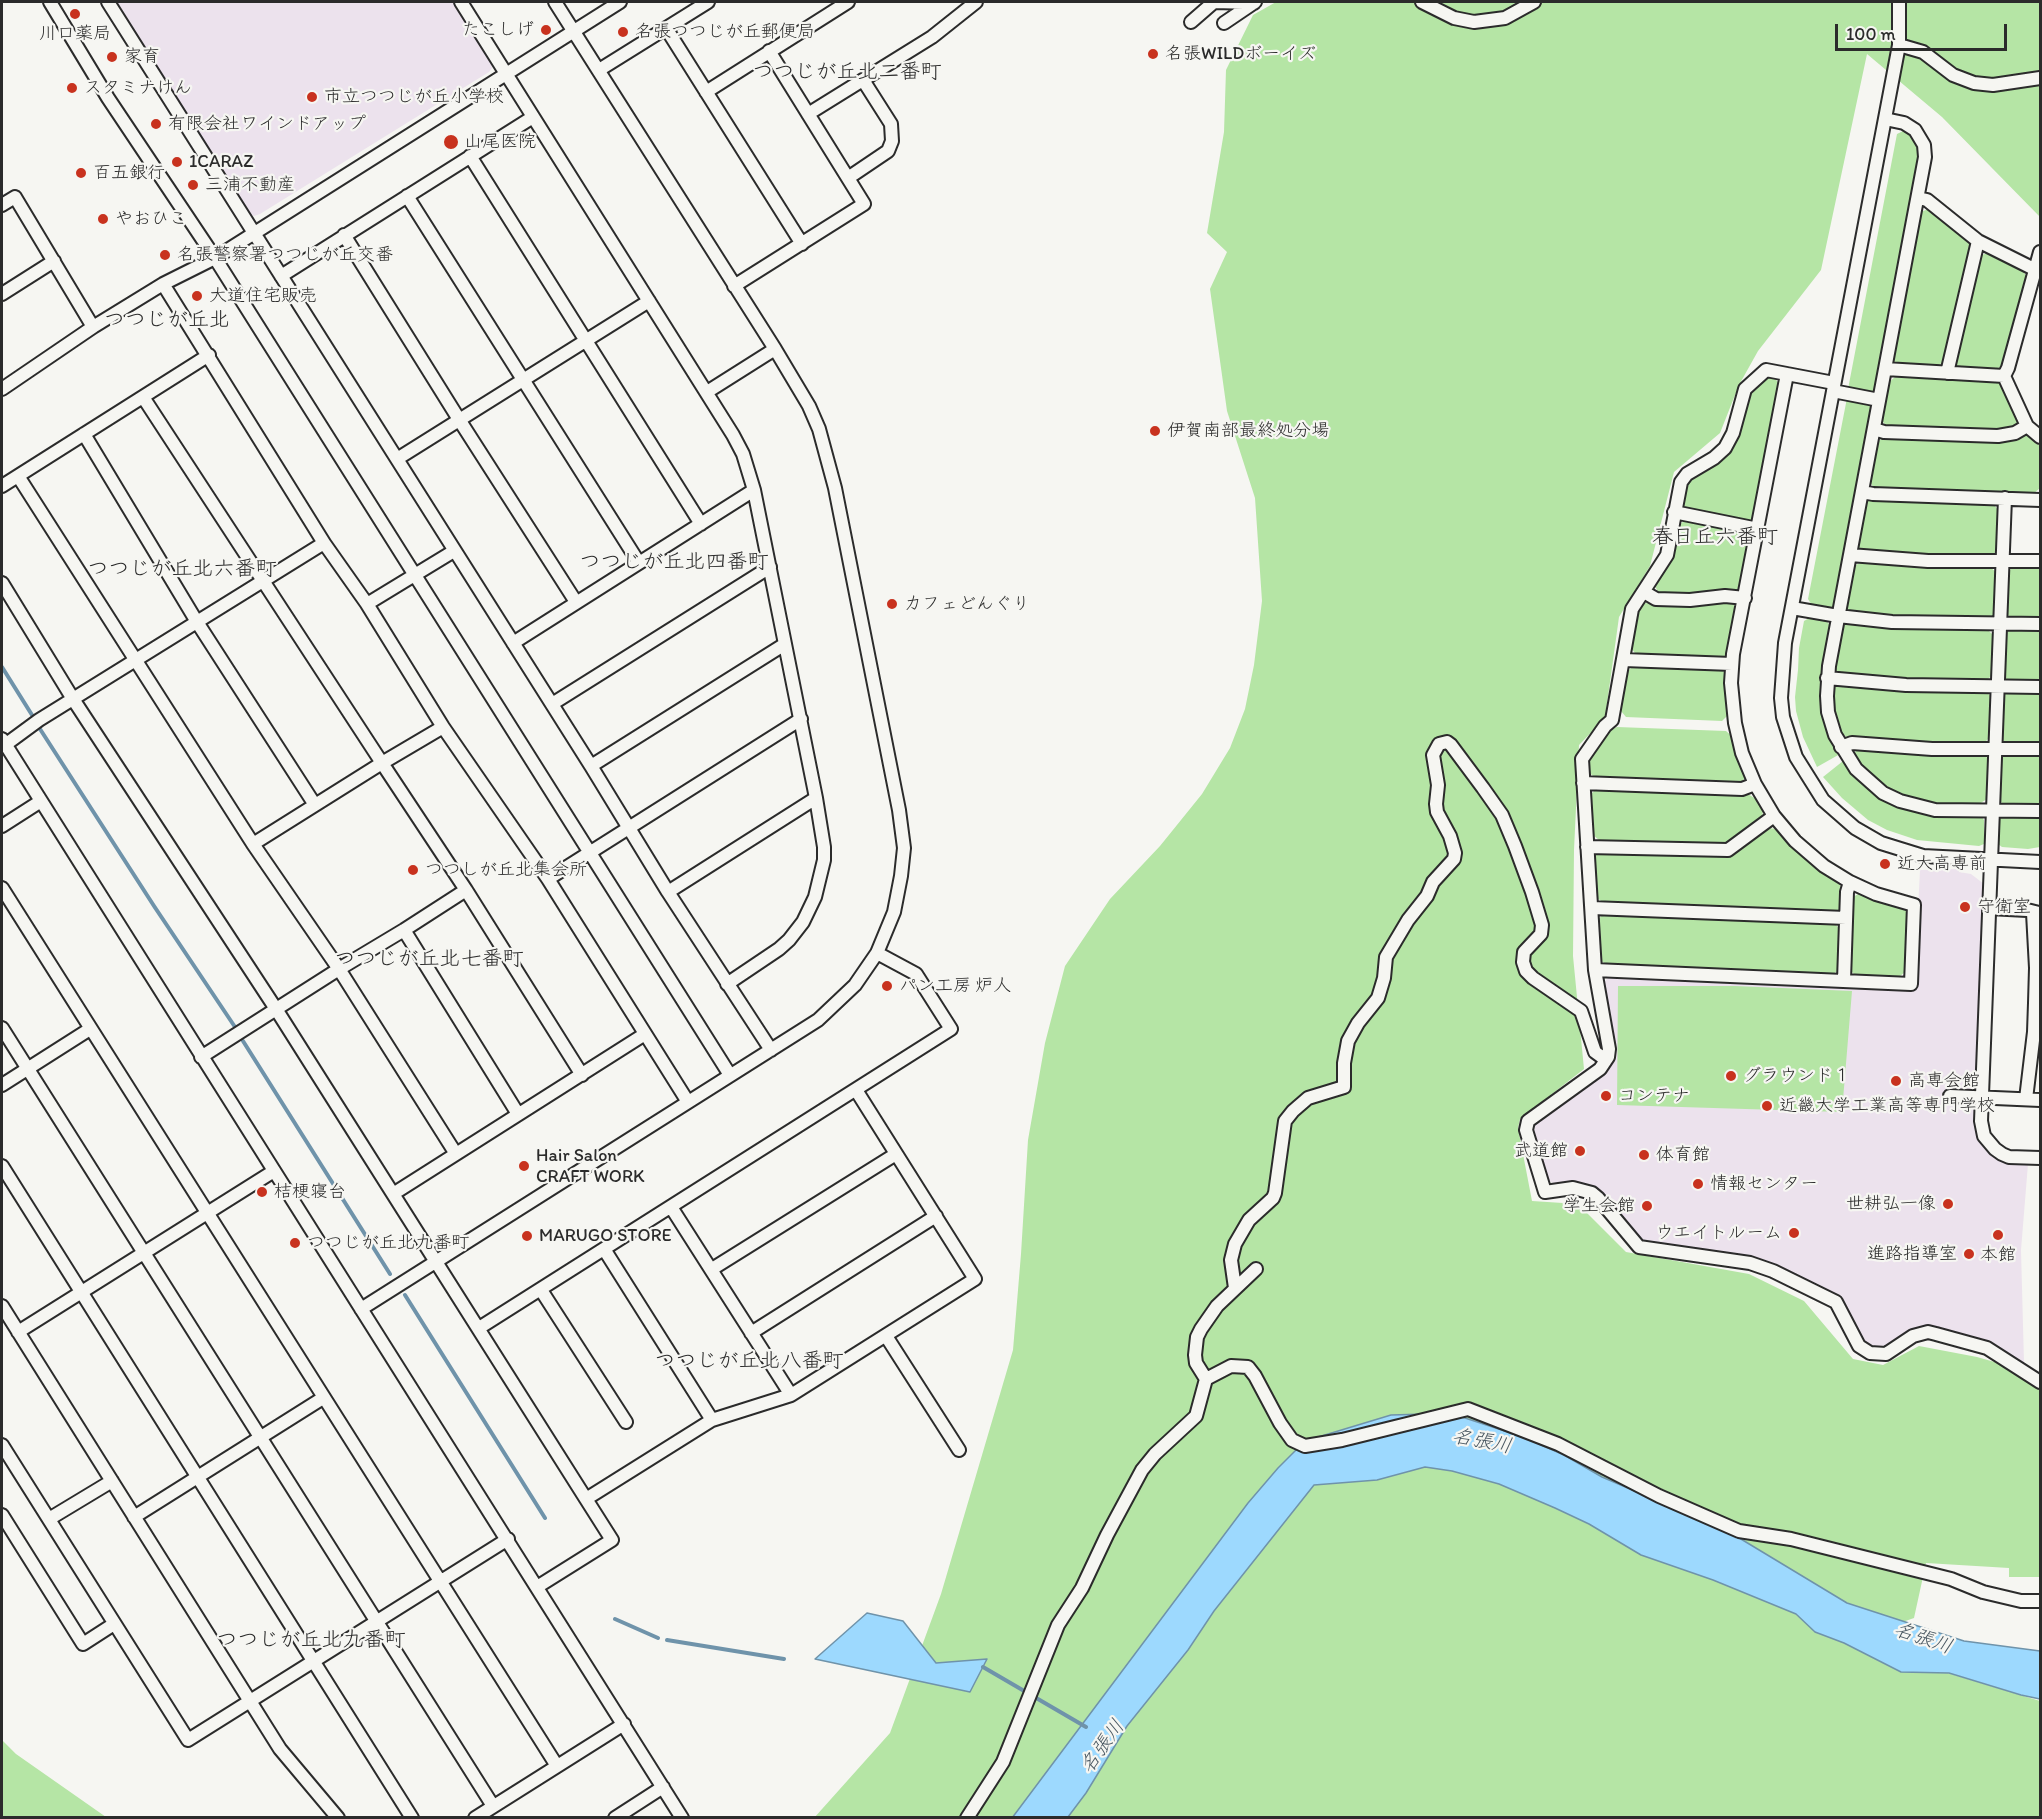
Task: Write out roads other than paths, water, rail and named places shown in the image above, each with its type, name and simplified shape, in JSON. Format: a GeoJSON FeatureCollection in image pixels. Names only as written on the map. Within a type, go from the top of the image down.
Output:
{"type":"FeatureCollection","features":[{"type":"Feature","properties":{"kind":"street"},"geometry":{"type":"LineString","coordinates":[[50,2],[108,98],[215,258],[730,1075]]}},
{"type":"Feature","properties":{"kind":"street"},"geometry":{"type":"LineString","coordinates":[[108,2],[398,459],[668,892],[771,1050]]}},
{"type":"Feature","properties":{"kind":"street"},"geometry":{"type":"LineString","coordinates":[[461,2],[734,435],[743,454],[754,490],[816,798],[824,860],[819,885],[803,922],[784,944],[767,958],[727,984]]}},
{"type":"Feature","properties":{"kind":"street"},"geometry":{"type":"LineString","coordinates":[[361,1309],[771,1050],[832,1009],[855,985],[878,953],[894,912],[901,876],[904,848],[899,810],[828,459],[819,429],[809,406],[775,350],[555,2]]}},
{"type":"Feature","properties":{"kind":"street"},"geometry":{"type":"LineString","coordinates":[[2,389],[93,327],[162,284],[215,258],[620,2]]}},
{"type":"Feature","properties":{"kind":"street"},"geometry":{"type":"LineString","coordinates":[[599,70],[708,2]]}},
{"type":"Feature","properties":{"kind":"street"},"geometry":{"type":"LineString","coordinates":[[706,92],[848,2]]}},
{"type":"Feature","properties":{"kind":"street"},"geometry":{"type":"LineString","coordinates":[[808,114],[932,37],[976,2]]}},
{"type":"Feature","properties":{"kind":"street"},"geometry":{"type":"LineString","coordinates":[[1191,22],[1214,2],[1254,2]]}},
{"type":"Feature","properties":{"kind":"street"},"geometry":{"type":"LineString","coordinates":[[1224,23],[1254,2]]}},
{"type":"Feature","properties":{"kind":"street"},"geometry":{"type":"LineString","coordinates":[[1422,2],[1454,18],[1474,22],[1505,18],[1534,2]]}},
{"type":"Feature","properties":{"kind":"street"},"geometry":{"type":"LineString","coordinates":[[1899,2],[1899,45],[1785,643],[1781,698],[1783,717],[1796,757],[1823,800],[1855,828],[1895,849],[1923,856],[2040,862]]}},
{"type":"Feature","properties":{"kind":"street"},"geometry":{"type":"LineString","coordinates":[[666,28],[802,244]]}},
{"type":"Feature","properties":{"kind":"street"},"geometry":{"type":"LineString","coordinates":[[1899,45],[1923,52],[1953,75],[1974,84],[1993,85],[2040,78]]}},
{"type":"Feature","properties":{"kind":"street"},"geometry":{"type":"LineString","coordinates":[[734,286],[864,204],[769,51]]}},
{"type":"Feature","properties":{"kind":"street"},"geometry":{"type":"LineString","coordinates":[[848,178],[888,151],[892,141],[891,124],[863,80]]}},
{"type":"Feature","properties":{"kind":"street"},"geometry":{"type":"LineString","coordinates":[[281,276],[533,117]]}},
{"type":"Feature","properties":{"kind":"street"},"geometry":{"type":"LineString","coordinates":[[1885,119],[1910,126],[1922,140],[1925,157],[1827,678],[1828,712],[1841,747],[1863,776],[1883,793],[1899,801],[1935,810],[2040,812]]}},
{"type":"Feature","properties":{"kind":"street"},"geometry":{"type":"LineString","coordinates":[[470,156],[701,524]]}},
{"type":"Feature","properties":{"kind":"street"},"geometry":{"type":"LineString","coordinates":[[407,196],[639,562]]}},
{"type":"Feature","properties":{"kind":"street"},"geometry":{"type":"LineString","coordinates":[[2,205],[15,197],[93,327]]}},
{"type":"Feature","properties":{"kind":"street"},"geometry":{"type":"LineString","coordinates":[[1918,198],[1927,200],[1978,241],[2036,270]]}},
{"type":"Feature","properties":{"kind":"street"},"geometry":{"type":"LineString","coordinates":[[345,235],[576,602]]}},
{"type":"Feature","properties":{"kind":"street"},"geometry":{"type":"LineString","coordinates":[[1947,374],[1978,241]]}},
{"type":"Feature","properties":{"kind":"street"},"geometry":{"type":"LineString","coordinates":[[2040,252],[2004,376],[2027,426],[2040,437]]}},
{"type":"Feature","properties":{"kind":"street"},"geometry":{"type":"LineString","coordinates":[[2,294],[54,261]]}},
{"type":"Feature","properties":{"kind":"street"},"geometry":{"type":"LineString","coordinates":[[162,284],[209,355],[324,543],[367,604],[443,727],[548,879],[688,1102]]}},
{"type":"Feature","properties":{"kind":"street"},"geometry":{"type":"LineString","coordinates":[[398,459],[649,301]]}},
{"type":"Feature","properties":{"kind":"street"},"geometry":{"type":"LineString","coordinates":[[707,392],[775,350]]}},
{"type":"Feature","properties":{"kind":"street"},"geometry":{"type":"LineString","coordinates":[[2,486],[209,355]]}},
{"type":"Feature","properties":{"kind":"street"},"geometry":{"type":"LineString","coordinates":[[1885,369],[2004,376]]}},
{"type":"Feature","properties":{"kind":"street"},"geometry":{"type":"LineString","coordinates":[[1874,399],[1766,370],[1745,389],[1729,441],[1714,458],[1684,478],[1679,487],[1667,555],[1632,609],[1612,720],[1605,726],[1582,759],[1595,970],[1609,1049],[1600,1069],[1528,1121],[1526,1130],[1545,1192],[1573,1188],[1592,1193],[1639,1247],[1750,1263],[1773,1271],[1836,1302],[1859,1346],[1870,1353],[1886,1354],[1913,1336],[1928,1332],[1987,1348],[2040,1382]]}},
{"type":"Feature","properties":{"kind":"street"},"geometry":{"type":"LineString","coordinates":[[1595,970],[1911,984],[1914,905],[1876,894],[1850,882],[1824,866],[1795,841],[1774,816],[1755,784],[1742,753],[1735,723],[1731,683],[1732,664],[1787,374]]}},
{"type":"Feature","properties":{"kind":"street"},"geometry":{"type":"LineString","coordinates":[[143,397],[466,890],[582,1075]]}},
{"type":"Feature","properties":{"kind":"street"},"geometry":{"type":"LineString","coordinates":[[1874,429],[1884,432],[1998,436],[2015,434],[2027,426]]}},
{"type":"Feature","properties":{"kind":"street"},"geometry":{"type":"LineString","coordinates":[[84,434],[197,622],[315,805]]}},
{"type":"Feature","properties":{"kind":"street"},"geometry":{"type":"LineString","coordinates":[[18,476],[134,660],[253,844],[339,969],[456,1154]]}},
{"type":"Feature","properties":{"kind":"street"},"geometry":{"type":"LineString","coordinates":[[513,643],[754,490]]}},
{"type":"Feature","properties":{"kind":"street"},"geometry":{"type":"LineString","coordinates":[[1862,492],[2040,500]]}},
{"type":"Feature","properties":{"kind":"street"},"geometry":{"type":"LineString","coordinates":[[2005,498],[1990,860],[1982,1129],[1984,1136],[1995,1149],[2009,1156],[2040,1158]]}},
{"type":"Feature","properties":{"kind":"street"},"geometry":{"type":"LineString","coordinates":[[1674,512],[1758,529]]}},
{"type":"Feature","properties":{"kind":"street"},"geometry":{"type":"LineString","coordinates":[[324,543],[3,742],[682,1818]]}},
{"type":"Feature","properties":{"kind":"street"},"geometry":{"type":"LineString","coordinates":[[367,604],[454,551]]}},
{"type":"Feature","properties":{"kind":"street"},"geometry":{"type":"LineString","coordinates":[[1850,555],[1928,561],[2040,561]]}},
{"type":"Feature","properties":{"kind":"street"},"geometry":{"type":"LineString","coordinates":[[552,704],[770,567]]}},
{"type":"Feature","properties":{"kind":"street"},"geometry":{"type":"LineString","coordinates":[[2,583],[73,699],[276,1009],[612,1540],[537,1587]]}},
{"type":"Feature","properties":{"kind":"street"},"geometry":{"type":"LineString","coordinates":[[1644,592],[1656,599],[1690,600],[1725,596],[1745,598]]}},
{"type":"Feature","properties":{"kind":"street"},"geometry":{"type":"LineString","coordinates":[[1792,608],[1838,616],[1909,623],[2040,624]]}},
{"type":"Feature","properties":{"kind":"street"},"geometry":{"type":"LineString","coordinates":[[591,766],[785,644]]}},
{"type":"Feature","properties":{"kind":"street"},"geometry":{"type":"LineString","coordinates":[[1624,660],[1732,664]]}},
{"type":"Feature","properties":{"kind":"street"},"geometry":{"type":"LineString","coordinates":[[1827,678],[1906,685],[2040,687]]}},
{"type":"Feature","properties":{"kind":"street"},"geometry":{"type":"LineString","coordinates":[[548,879],[801,719]]}},
{"type":"Feature","properties":{"kind":"street"},"geometry":{"type":"LineString","coordinates":[[253,844],[443,727]]}},
{"type":"Feature","properties":{"kind":"street"},"geometry":{"type":"LineString","coordinates":[[1235,1288],[1232,1260],[1235,1244],[1249,1220],[1273,1198],[1285,1121],[1308,1098],[1344,1087],[1346,1046],[1354,1030],[1378,998],[1384,978],[1386,957],[1408,920],[1426,896],[1432,882],[1454,859],[1455,853],[1450,836],[1437,812],[1438,785],[1433,756],[1439,744],[1448,742],[1477,779],[1502,815],[1515,846],[1542,925],[1541,934],[1524,952],[1523,962],[1526,971],[1581,1011],[1595,1052],[1606,1060]]}},
{"type":"Feature","properties":{"kind":"street"},"geometry":{"type":"LineString","coordinates":[[1841,747],[1852,743],[1932,749],[2040,749]]}},
{"type":"Feature","properties":{"kind":"street"},"geometry":{"type":"LineString","coordinates":[[1583,783],[1742,789],[1755,784]]}},
{"type":"Feature","properties":{"kind":"street"},"geometry":{"type":"LineString","coordinates":[[668,892],[816,798]]}},
{"type":"Feature","properties":{"kind":"street"},"geometry":{"type":"LineString","coordinates":[[2,826],[41,801]]}},
{"type":"Feature","properties":{"kind":"street"},"geometry":{"type":"LineString","coordinates":[[1587,846],[1728,850],[1734,848],[1774,816]]}},
{"type":"Feature","properties":{"kind":"street"},"geometry":{"type":"LineString","coordinates":[[1844,980],[1847,892],[1850,882]]}},
{"type":"Feature","properties":{"kind":"street"},"geometry":{"type":"LineString","coordinates":[[2,888],[557,1766]]}},
{"type":"Feature","properties":{"kind":"street"},"geometry":{"type":"LineString","coordinates":[[201,1057],[466,890]]}},
{"type":"Feature","properties":{"kind":"street"},"geometry":{"type":"LineString","coordinates":[[1592,908],[1846,918]]}},
{"type":"Feature","properties":{"kind":"street"},"geometry":{"type":"LineString","coordinates":[[1989,908],[2027,910],[2037,913],[2038,1003],[2026,1099]]}},
{"type":"Feature","properties":{"kind":"street"},"geometry":{"type":"LineString","coordinates":[[404,930],[518,1114]]}},
{"type":"Feature","properties":{"kind":"street"},"geometry":{"type":"LineString","coordinates":[[478,1328],[542,1290],[951,1029],[916,974],[878,953]]}},
{"type":"Feature","properties":{"kind":"street"},"geometry":{"type":"LineString","coordinates":[[2,1028],[493,1806]]}},
{"type":"Feature","properties":{"kind":"street"},"geometry":{"type":"LineString","coordinates":[[2,1085],[90,1029]]}},
{"type":"Feature","properties":{"kind":"street"},"geometry":{"type":"LineString","coordinates":[[393,1194],[645,1034]]}},
{"type":"Feature","properties":{"kind":"street"},"geometry":{"type":"LineString","coordinates":[[586,1499],[712,1420],[791,1395],[975,1279],[856,1090]]}},
{"type":"Feature","properties":{"kind":"street"},"geometry":{"type":"LineString","coordinates":[[1950,1096],[2040,1100]]}},
{"type":"Feature","properties":{"kind":"street"},"geometry":{"type":"LineString","coordinates":[[712,1269],[896,1154]]}},
{"type":"Feature","properties":{"kind":"street"},"geometry":{"type":"LineString","coordinates":[[2,1166],[412,1818]]}},
{"type":"Feature","properties":{"kind":"street"},"geometry":{"type":"LineString","coordinates":[[18,1332],[274,1171]]}},
{"type":"Feature","properties":{"kind":"street"},"geometry":{"type":"LineString","coordinates":[[671,1207],[791,1395]]}},
{"type":"Feature","properties":{"kind":"street"},"geometry":{"type":"LineString","coordinates":[[751,1333],[936,1216]]}},
{"type":"Feature","properties":{"kind":"street"},"geometry":{"type":"LineString","coordinates":[[604,1249],[712,1420]]}},
{"type":"Feature","properties":{"kind":"street"},"geometry":{"type":"LineString","coordinates":[[967,1818],[1003,1762],[1058,1625],[1082,1588],[1142,1470],[1155,1454],[1196,1416],[1206,1379],[1196,1363],[1197,1337],[1204,1323],[1235,1288],[1256,1269]]}},
{"type":"Feature","properties":{"kind":"street"},"geometry":{"type":"LineString","coordinates":[[542,1290],[626,1422]]}},
{"type":"Feature","properties":{"kind":"street"},"geometry":{"type":"LineString","coordinates":[[2,1306],[280,1749],[338,1818]]}},
{"type":"Feature","properties":{"kind":"street"},"geometry":{"type":"LineString","coordinates":[[886,1336],[958,1450]]}},
{"type":"Feature","properties":{"kind":"street"},"geometry":{"type":"LineString","coordinates":[[1206,1379],[1231,1366],[1248,1367],[1292,1440],[1305,1446],[1342,1440],[1468,1410],[1558,1444],[1659,1496],[1739,1531],[1791,1539],[1928,1573],[1951,1579],[1983,1593],[2021,1601],[2040,1601]]}},
{"type":"Feature","properties":{"kind":"street"},"geometry":{"type":"LineString","coordinates":[[134,1517],[323,1398]]}},
{"type":"Feature","properties":{"kind":"street"},"geometry":{"type":"LineString","coordinates":[[2,1446],[188,1740],[508,1539]]}},
{"type":"Feature","properties":{"kind":"street"},"geometry":{"type":"LineString","coordinates":[[49,1520],[112,1481]]}},
{"type":"Feature","properties":{"kind":"street"},"geometry":{"type":"LineString","coordinates":[[2,1515],[83,1644],[114,1624]]}},
{"type":"Feature","properties":{"kind":"street"},"geometry":{"type":"LineString","coordinates":[[475,1818],[624,1724]]}},
{"type":"Feature","properties":{"kind":"street"},"geometry":{"type":"LineString","coordinates":[[615,1818],[663,1787]]}},
{"type":"Feature","properties":{"kind":"water","name":"名張川"},"geometry":{"type":"Polygon","coordinates":[[[1391,1415],[1459,1416],[1523,1437],[1564,1455],[1602,1477],[1726,1530],[1847,1603],[1964,1641],[2040,1651],[2040,1699],[1949,1673],[1901,1672],[1844,1643],[1815,1632],[1796,1614],[1713,1580],[1641,1555],[1589,1524],[1555,1508],[1499,1484],[1452,1471],[1425,1467],[1377,1480],[1314,1485],[1127,1726],[1086,1793],[1068,1817],[1012,1818],[1248,1503],[1305,1441],[1391,1415]]]}},
{"type":"Feature","properties":{"kind":"water"},"geometry":{"type":"Polygon","coordinates":[[[867,1613],[903,1621],[936,1663],[987,1659],[970,1692],[815,1659],[867,1613]]]}},
{"type":"Feature","properties":{"kind":"waterway"},"geometry":{"type":"LineString","coordinates":[[2,667],[32,715]]}},
{"type":"Feature","properties":{"kind":"waterway"},"geometry":{"type":"LineString","coordinates":[[40,729],[235,1027]]}},
{"type":"Feature","properties":{"kind":"waterway"},"geometry":{"type":"LineString","coordinates":[[243,1041],[390,1274]]}},
{"type":"Feature","properties":{"kind":"waterway"},"geometry":{"type":"LineString","coordinates":[[405,1295],[545,1518]]}},
{"type":"Feature","properties":{"kind":"waterway"},"geometry":{"type":"LineString","coordinates":[[615,1619],[658,1638]]}},
{"type":"Feature","properties":{"kind":"waterway"},"geometry":{"type":"LineString","coordinates":[[667,1640],[784,1659]]}},
{"type":"Feature","properties":{"kind":"waterway"},"geometry":{"type":"LineString","coordinates":[[983,1667],[1086,1727]]}},
{"type":"Feature","properties":{"kind":"place","name":"川口薬局"},"geometry":{"type":"Point","coordinates":[75,14]}},
{"type":"Feature","properties":{"kind":"place","name":"たこしげ"},"geometry":{"type":"Point","coordinates":[546,30]}},
{"type":"Feature","properties":{"kind":"place","name":"名張つつじが丘郵便局"},"geometry":{"type":"Point","coordinates":[623,32]}},
{"type":"Feature","properties":{"kind":"place","name":"名張WILDボーイズ"},"geometry":{"type":"Point","coordinates":[1153,54]}},
{"type":"Feature","properties":{"kind":"place","name":"家育"},"geometry":{"type":"Point","coordinates":[112,57]}},
{"type":"Feature","properties":{"kind":"place","name":"スタミナけん"},"geometry":{"type":"Point","coordinates":[72,88]}},
{"type":"Feature","properties":{"kind":"place","name":"市立つつじが丘小学校"},"geometry":{"type":"Point","coordinates":[312,97]}},
{"type":"Feature","properties":{"kind":"place","name":"有限会社ワインドアップ"},"geometry":{"type":"Point","coordinates":[156,124]}},
{"type":"Feature","properties":{"kind":"place","name":"山尾医院"},"geometry":{"type":"Point","coordinates":[451,142]}},
{"type":"Feature","properties":{"kind":"place","name":"1CARAZ"},"geometry":{"type":"Point","coordinates":[177,162]}},
{"type":"Feature","properties":{"kind":"place","name":"百五銀行"},"geometry":{"type":"Point","coordinates":[81,173]}},
{"type":"Feature","properties":{"kind":"place","name":"三浦不動産"},"geometry":{"type":"Point","coordinates":[193,185]}},
{"type":"Feature","properties":{"kind":"place","name":"やおひこ"},"geometry":{"type":"Point","coordinates":[103,219]}},
{"type":"Feature","properties":{"kind":"place","name":"名張警察署つつじが丘交番"},"geometry":{"type":"Point","coordinates":[165,255]}},
{"type":"Feature","properties":{"kind":"place","name":"大道住宅販売"},"geometry":{"type":"Point","coordinates":[197,296]}},
{"type":"Feature","properties":{"kind":"place","name":"伊賀南部最終処分場"},"geometry":{"type":"Point","coordinates":[1155,431]}},
{"type":"Feature","properties":{"kind":"place","name":"カフェどんぐり"},"geometry":{"type":"Point","coordinates":[892,604]}},
{"type":"Feature","properties":{"kind":"place","name":"近大高専前"},"geometry":{"type":"Point","coordinates":[1885,864]}},
{"type":"Feature","properties":{"kind":"place","name":"つつしが丘北集会所"},"geometry":{"type":"Point","coordinates":[413,870]}},
{"type":"Feature","properties":{"kind":"place","name":"守衛室"},"geometry":{"type":"Point","coordinates":[1965,907]}},
{"type":"Feature","properties":{"kind":"place","name":"パン工房 炉人"},"geometry":{"type":"Point","coordinates":[887,986]}},
{"type":"Feature","properties":{"kind":"place","name":"グラウンド１"},"geometry":{"type":"Point","coordinates":[1731,1076]}},
{"type":"Feature","properties":{"kind":"place","name":"高専会館"},"geometry":{"type":"Point","coordinates":[1896,1081]}},
{"type":"Feature","properties":{"kind":"place","name":"コンテナ"},"geometry":{"type":"Point","coordinates":[1606,1096]}},
{"type":"Feature","properties":{"kind":"place","name":"近畿大学工業高等専門学校"},"geometry":{"type":"Point","coordinates":[1767,1106]}},
{"type":"Feature","properties":{"kind":"place","name":"武道館"},"geometry":{"type":"Point","coordinates":[1580,1151]}},
{"type":"Feature","properties":{"kind":"place","name":"体育館"},"geometry":{"type":"Point","coordinates":[1644,1155]}},
{"type":"Feature","properties":{"kind":"place","name":"Hair Salon CRAFT WORK"},"geometry":{"type":"Point","coordinates":[524,1166]}},
{"type":"Feature","properties":{"kind":"place","name":"情報センター"},"geometry":{"type":"Point","coordinates":[1698,1184]}},
{"type":"Feature","properties":{"kind":"place","name":"桔梗寝台"},"geometry":{"type":"Point","coordinates":[262,1192]}},
{"type":"Feature","properties":{"kind":"place","name":"世耕弘一像"},"geometry":{"type":"Point","coordinates":[1948,1204]}},
{"type":"Feature","properties":{"kind":"place","name":"学生会館"},"geometry":{"type":"Point","coordinates":[1647,1206]}},
{"type":"Feature","properties":{"kind":"place","name":"ウエイトルーム"},"geometry":{"type":"Point","coordinates":[1794,1233]}},
{"type":"Feature","properties":{"kind":"place","name":"本館"},"geometry":{"type":"Point","coordinates":[1998,1235]}},
{"type":"Feature","properties":{"kind":"place","name":"MARUGO STORE"},"geometry":{"type":"Point","coordinates":[527,1236]}},
{"type":"Feature","properties":{"kind":"place","name":"つつじが丘北九番町"},"geometry":{"type":"Point","coordinates":[295,1243]}},
{"type":"Feature","properties":{"kind":"place","name":"進路指導室"},"geometry":{"type":"Point","coordinates":[1969,1254]}},
{"type":"Feature","properties":{"kind":"district","name":"つつじが丘北二番町"},"geometry":{"type":"Point","coordinates":[847,73]}},
{"type":"Feature","properties":{"kind":"district","name":"つつじが丘北"},"geometry":{"type":"Point","coordinates":[167,321]}},
{"type":"Feature","properties":{"kind":"district","name":"春日丘六番町"},"geometry":{"type":"Point","coordinates":[1715,538]}},
{"type":"Feature","properties":{"kind":"district","name":"つつじが丘北四番町"},"geometry":{"type":"Point","coordinates":[674,563]}},
{"type":"Feature","properties":{"kind":"district","name":"つつじが丘北六番町"},"geometry":{"type":"Point","coordinates":[182,570]}},
{"type":"Feature","properties":{"kind":"district","name":"つつじが丘北七番町"},"geometry":{"type":"Point","coordinates":[429,960]}},
{"type":"Feature","properties":{"kind":"district","name":"つつじが丘北八番町"},"geometry":{"type":"Point","coordinates":[749,1362]}},
{"type":"Feature","properties":{"kind":"district","name":"つつじが丘北九番町"},"geometry":{"type":"Point","coordinates":[311,1641]}}]}
